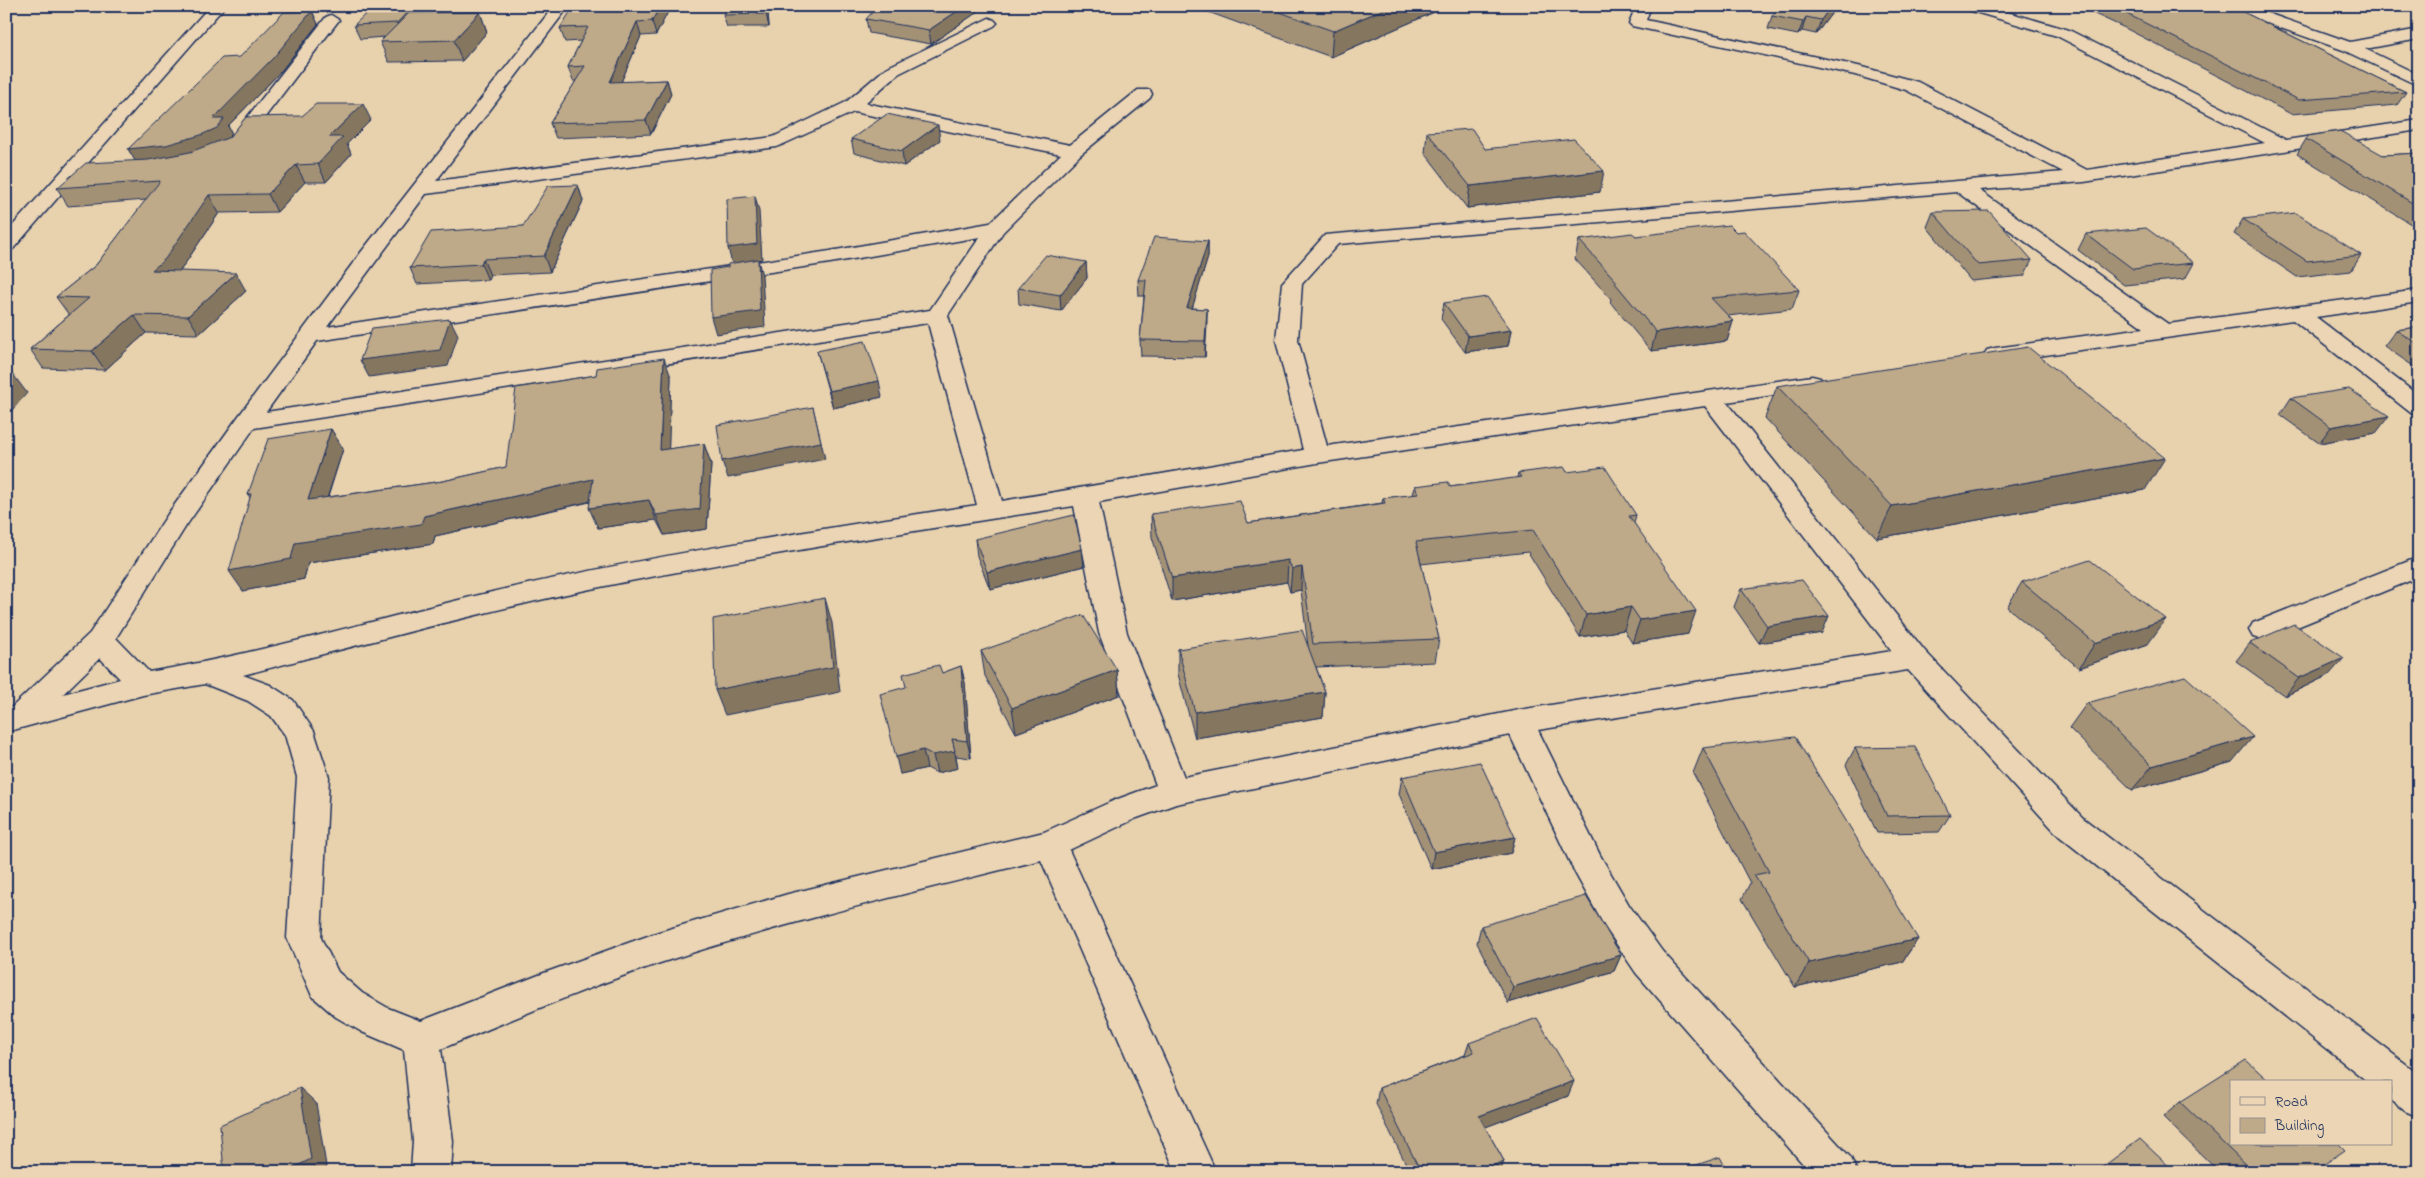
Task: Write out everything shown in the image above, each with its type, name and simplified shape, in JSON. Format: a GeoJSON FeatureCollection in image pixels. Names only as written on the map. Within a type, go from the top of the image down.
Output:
{"type":"FeatureCollection","features":[{"type":"Feature","properties":{"kind":"street"},"geometry":{"type":"LineString","coordinates":[[6,245],[218,6]]}},
{"type":"Feature","properties":{"kind":"street"},"geometry":{"type":"LineString","coordinates":[[14,718],[100,640],[177,520],[246,422],[420,189],[562,6]]}},
{"type":"Feature","properties":{"kind":"street"},"geometry":{"type":"LineString","coordinates":[[1644,6],[1637,23],[1858,70],[1912,86],[2084,176]]}},
{"type":"Feature","properties":{"kind":"street"},"geometry":{"type":"LineString","coordinates":[[1970,6],[2063,33],[2284,146]]}},
{"type":"Feature","properties":{"kind":"street"},"geometry":{"type":"LineString","coordinates":[[2232,6],[2349,47],[2419,81]]}},
{"type":"Feature","properties":{"kind":"street"},"geometry":{"type":"LineString","coordinates":[[2248,6],[2265,18]]}},
{"type":"Feature","properties":{"kind":"street"},"geometry":{"type":"LineString","coordinates":[[221,157],[232,148],[331,20]]}},
{"type":"Feature","properties":{"kind":"street"},"geometry":{"type":"LineString","coordinates":[[420,189],[777,142],[852,106],[892,71],[989,23]]}},
{"type":"Feature","properties":{"kind":"street"},"geometry":{"type":"LineString","coordinates":[[2349,47],[2419,34]]}},
{"type":"Feature","properties":{"kind":"street"},"geometry":{"type":"LineString","coordinates":[[246,422],[937,315],[996,228],[1074,151],[1144,94]]}},
{"type":"Feature","properties":{"kind":"street"},"geometry":{"type":"LineString","coordinates":[[852,106],[1074,151]]}},
{"type":"Feature","properties":{"kind":"street"},"geometry":{"type":"LineString","coordinates":[[1317,455],[1287,340],[1292,283],[1332,239],[2084,176],[2419,125]]}},
{"type":"Feature","properties":{"kind":"street"},"geometry":{"type":"LineString","coordinates":[[70,174],[88,173]]}},
{"type":"Feature","properties":{"kind":"street"},"geometry":{"type":"LineString","coordinates":[[1960,186],[2163,331]]}},
{"type":"Feature","properties":{"kind":"street"},"geometry":{"type":"LineString","coordinates":[[309,336],[830,257],[996,228]]}},
{"type":"Feature","properties":{"kind":"street"},"geometry":{"type":"LineString","coordinates":[[1969,359],[2419,296]]}},
{"type":"Feature","properties":{"kind":"street"},"geometry":{"type":"LineString","coordinates":[[2298,313],[2419,408]]}},
{"type":"Feature","properties":{"kind":"street"},"geometry":{"type":"LineString","coordinates":[[937,315],[991,509]]}},
{"type":"Feature","properties":{"kind":"street"},"geometry":{"type":"LineString","coordinates":[[14,718],[143,684],[206,673],[504,599],[618,574],[1317,455],[1835,380]]}},
{"type":"Feature","properties":{"kind":"street"},"geometry":{"type":"LineString","coordinates":[[1710,397],[1914,658],[2071,827],[2419,1098]]}},
{"type":"Feature","properties":{"kind":"street"},"geometry":{"type":"LineString","coordinates":[[1084,496],[1113,633],[1174,792]]}},
{"type":"Feature","properties":{"kind":"street"},"geometry":{"type":"LineString","coordinates":[[2263,630],[2419,566]]}},
{"type":"Feature","properties":{"kind":"street"},"geometry":{"type":"LineString","coordinates":[[100,640],[143,684]]}},
{"type":"Feature","properties":{"kind":"street"},"geometry":{"type":"LineString","coordinates":[[206,673],[259,693],[282,708],[299,731],[313,778],[304,938],[325,984],[349,1005],[375,1020],[420,1039],[544,989],[659,948],[788,909],[1050,844],[1126,809],[1174,792],[1519,722],[1914,658]]}},
{"type":"Feature","properties":{"kind":"street"},"geometry":{"type":"LineString","coordinates":[[1519,722],[1570,824],[1586,861],[1617,916],[1649,962],[1837,1172]]}},
{"type":"Feature","properties":{"kind":"street"},"geometry":{"type":"LineString","coordinates":[[1050,844],[1196,1172]]}},
{"type":"Feature","properties":{"kind":"street"},"geometry":{"type":"LineString","coordinates":[[420,1039],[433,1141],[431,1172]]}},
{"type":"Feature","properties":{"kind":"building"},"geometry":{"type":"Polygon","coordinates":[[[374,6],[413,6],[397,23],[354,25],[374,6]]]}},
{"type":"Feature","properties":{"kind":"building"},"geometry":{"type":"Polygon","coordinates":[[[574,6],[660,6],[652,21],[637,22],[610,82],[667,80],[646,120],[550,123],[585,66],[568,67],[588,27],[560,28],[574,6]]]}},
{"type":"Feature","properties":{"kind":"building"},"geometry":{"type":"Polygon","coordinates":[[[729,6],[766,6],[766,14],[723,15],[729,6]]]}},
{"type":"Feature","properties":{"kind":"building"},"geometry":{"type":"Polygon","coordinates":[[[878,6],[965,6],[929,30],[866,19],[878,6]]]}},
{"type":"Feature","properties":{"kind":"building"},"geometry":{"type":"Polygon","coordinates":[[[1263,6],[1391,6],[1333,31],[1263,6]]]}},
{"type":"Feature","properties":{"kind":"building"},"geometry":{"type":"Polygon","coordinates":[[[1780,6],[1831,6],[1821,20],[1806,17],[1803,22],[1772,16],[1780,6]]]}},
{"type":"Feature","properties":{"kind":"building"},"geometry":{"type":"Polygon","coordinates":[[[2110,6],[2231,6],[2406,92],[2299,100],[2110,6]]]}},
{"type":"Feature","properties":{"kind":"building"},"geometry":{"type":"Polygon","coordinates":[[[312,11],[274,57],[213,119],[224,119],[217,128],[201,135],[166,145],[128,149],[222,58],[240,57],[284,12],[312,11]]]}},
{"type":"Feature","properties":{"kind":"building"},"geometry":{"type":"Polygon","coordinates":[[[480,12],[454,40],[380,42],[409,13],[480,12]]]}},
{"type":"Feature","properties":{"kind":"building"},"geometry":{"type":"Polygon","coordinates":[[[316,104],[363,104],[329,137],[343,137],[318,164],[296,165],[268,194],[209,195],[165,259],[152,270],[236,273],[188,316],[134,315],[92,351],[30,349],[89,298],[56,297],[96,265],[160,181],[57,188],[86,163],[148,160],[190,152],[230,137],[246,117],[302,116],[316,104]]]}},
{"type":"Feature","properties":{"kind":"building"},"geometry":{"type":"Polygon","coordinates":[[[887,114],[938,125],[902,151],[851,139],[887,114]]]}},
{"type":"Feature","properties":{"kind":"building"},"geometry":{"type":"Polygon","coordinates":[[[1472,129],[1485,149],[1574,139],[1604,171],[1470,186],[1427,132],[1472,129]]]}},
{"type":"Feature","properties":{"kind":"building"},"geometry":{"type":"Polygon","coordinates":[[[2340,131],[2383,155],[2419,153],[2419,207],[2306,139],[2308,136],[2340,131]]]}},
{"type":"Feature","properties":{"kind":"building"},"geometry":{"type":"Polygon","coordinates":[[[578,185],[544,256],[483,259],[481,264],[410,268],[431,232],[523,226],[548,186],[578,185]]]}},
{"type":"Feature","properties":{"kind":"building"},"geometry":{"type":"Polygon","coordinates":[[[755,196],[757,244],[728,248],[727,199],[755,196]]]}},
{"type":"Feature","properties":{"kind":"building"},"geometry":{"type":"Polygon","coordinates":[[[1989,211],[2032,260],[1978,265],[1933,212],[1989,211]]]}},
{"type":"Feature","properties":{"kind":"building"},"geometry":{"type":"Polygon","coordinates":[[[2296,213],[2361,255],[2307,261],[2243,219],[2296,213]]]}},
{"type":"Feature","properties":{"kind":"building"},"geometry":{"type":"Polygon","coordinates":[[[1729,225],[1736,232],[1744,231],[1799,290],[1711,298],[1733,321],[1656,332],[1615,283],[1617,282],[1579,240],[1632,233],[1636,236],[1729,225]]]}},
{"type":"Feature","properties":{"kind":"building"},"geometry":{"type":"Polygon","coordinates":[[[2146,228],[2194,263],[2133,269],[2086,234],[2146,228]]]}},
{"type":"Feature","properties":{"kind":"building"},"geometry":{"type":"Polygon","coordinates":[[[1154,237],[1208,241],[1187,308],[1207,309],[1205,341],[1140,340],[1146,280],[1138,280],[1154,237]]]}},
{"type":"Feature","properties":{"kind":"building"},"geometry":{"type":"Polygon","coordinates":[[[1046,255],[1086,262],[1060,295],[1018,288],[1046,255]]]}},
{"type":"Feature","properties":{"kind":"building"},"geometry":{"type":"Polygon","coordinates":[[[758,259],[760,311],[711,317],[710,270],[728,267],[728,264],[758,259]]]}},
{"type":"Feature","properties":{"kind":"building"},"geometry":{"type":"Polygon","coordinates":[[[1487,297],[1511,330],[1468,336],[1444,303],[1487,297]]]}},
{"type":"Feature","properties":{"kind":"building"},"geometry":{"type":"Polygon","coordinates":[[[450,319],[440,350],[360,360],[372,328],[450,319]]]}},
{"type":"Feature","properties":{"kind":"building"},"geometry":{"type":"Polygon","coordinates":[[[2419,327],[2419,345],[2396,330],[2419,327]]]}},
{"type":"Feature","properties":{"kind":"building"},"geometry":{"type":"Polygon","coordinates":[[[865,341],[879,381],[829,391],[817,351],[865,341]]]}},
{"type":"Feature","properties":{"kind":"building"},"geometry":{"type":"Polygon","coordinates":[[[2028,347],[2165,458],[1892,506],[1777,386],[2028,347]]]}},
{"type":"Feature","properties":{"kind":"building"},"geometry":{"type":"Polygon","coordinates":[[[664,358],[660,450],[704,444],[700,509],[656,515],[649,500],[589,508],[593,479],[424,516],[421,524],[295,543],[291,559],[229,571],[251,494],[248,494],[268,439],[331,429],[308,500],[443,481],[506,467],[516,388],[596,375],[597,368],[664,358]]]}},
{"type":"Feature","properties":{"kind":"building"},"geometry":{"type":"Polygon","coordinates":[[[2349,389],[2389,416],[2331,427],[2291,398],[2349,389]]]}},
{"type":"Feature","properties":{"kind":"building"},"geometry":{"type":"Polygon","coordinates":[[[813,407],[821,442],[722,461],[717,425],[813,407]]]}},
{"type":"Feature","properties":{"kind":"building"},"geometry":{"type":"Polygon","coordinates":[[[1564,467],[1567,472],[1605,467],[1636,515],[1629,516],[1696,611],[1640,620],[1631,607],[1586,615],[1533,530],[1416,542],[1439,639],[1313,644],[1302,567],[1292,569],[1288,560],[1172,578],[1151,514],[1240,501],[1248,523],[1385,503],[1383,498],[1418,494],[1415,486],[1448,482],[1450,487],[1521,477],[1518,473],[1564,467]]]}},
{"type":"Feature","properties":{"kind":"building"},"geometry":{"type":"Polygon","coordinates":[[[1074,515],[1082,549],[987,572],[975,539],[1074,515]]]}},
{"type":"Feature","properties":{"kind":"building"},"geometry":{"type":"Polygon","coordinates":[[[2090,560],[2166,619],[2095,643],[2022,582],[2090,560]]]}},
{"type":"Feature","properties":{"kind":"building"},"geometry":{"type":"Polygon","coordinates":[[[1802,580],[1829,616],[1767,626],[1741,589],[1802,580]]]}},
{"type":"Feature","properties":{"kind":"building"},"geometry":{"type":"Polygon","coordinates":[[[825,598],[833,667],[715,690],[713,619],[825,598]]]}},
{"type":"Feature","properties":{"kind":"building"},"geometry":{"type":"Polygon","coordinates":[[[1083,615],[1117,670],[1012,708],[981,651],[1083,615]]]}},
{"type":"Feature","properties":{"kind":"building"},"geometry":{"type":"Polygon","coordinates":[[[2294,624],[2344,658],[2299,678],[2250,643],[2294,624]]]}},
{"type":"Feature","properties":{"kind":"building"},"geometry":{"type":"Polygon","coordinates":[[[1302,630],[1325,692],[1195,712],[1178,649],[1302,630]]]}},
{"type":"Feature","properties":{"kind":"building"},"geometry":{"type":"Polygon","coordinates":[[[939,665],[942,673],[961,666],[967,741],[952,739],[955,751],[933,755],[923,750],[896,757],[880,694],[906,687],[903,674],[939,665]]]}},
{"type":"Feature","properties":{"kind":"building"},"geometry":{"type":"Polygon","coordinates":[[[2185,676],[2253,737],[2152,766],[2087,703],[2185,676]]]}},
{"type":"Feature","properties":{"kind":"building"},"geometry":{"type":"Polygon","coordinates":[[[1795,737],[1918,939],[1809,963],[1754,875],[1769,872],[1703,748],[1795,737]]]}},
{"type":"Feature","properties":{"kind":"building"},"geometry":{"type":"Polygon","coordinates":[[[1915,747],[1950,815],[1887,816],[1855,748],[1915,747]]]}},
{"type":"Feature","properties":{"kind":"building"},"geometry":{"type":"Polygon","coordinates":[[[1480,762],[1515,837],[1434,852],[1402,777],[1480,762]]]}},
{"type":"Feature","properties":{"kind":"building"},"geometry":{"type":"Polygon","coordinates":[[[1586,896],[1621,955],[1513,987],[1481,926],[1586,896]]]}},
{"type":"Feature","properties":{"kind":"building"},"geometry":{"type":"Polygon","coordinates":[[[1537,1018],[1574,1081],[1479,1116],[1504,1161],[1478,1172],[1421,1172],[1379,1088],[1474,1052],[1469,1043],[1537,1018]]]}},
{"type":"Feature","properties":{"kind":"building"},"geometry":{"type":"Polygon","coordinates":[[[2246,1060],[2268,1080],[2230,1080],[2230,1146],[2341,1146],[2345,1150],[2313,1172],[2253,1172],[2180,1102],[2246,1060]]]}},
{"type":"Feature","properties":{"kind":"building"},"geometry":{"type":"Polygon","coordinates":[[[300,1088],[311,1159],[285,1172],[224,1172],[220,1125],[300,1088]]]}},
{"type":"Feature","properties":{"kind":"building"},"geometry":{"type":"Polygon","coordinates":[[[2140,1139],[2175,1172],[2096,1172],[2140,1139]]]}},
{"type":"Feature","properties":{"kind":"building"},"geometry":{"type":"Polygon","coordinates":[[[1720,1157],[1728,1172],[1676,1172],[1720,1157]]]}}]}
